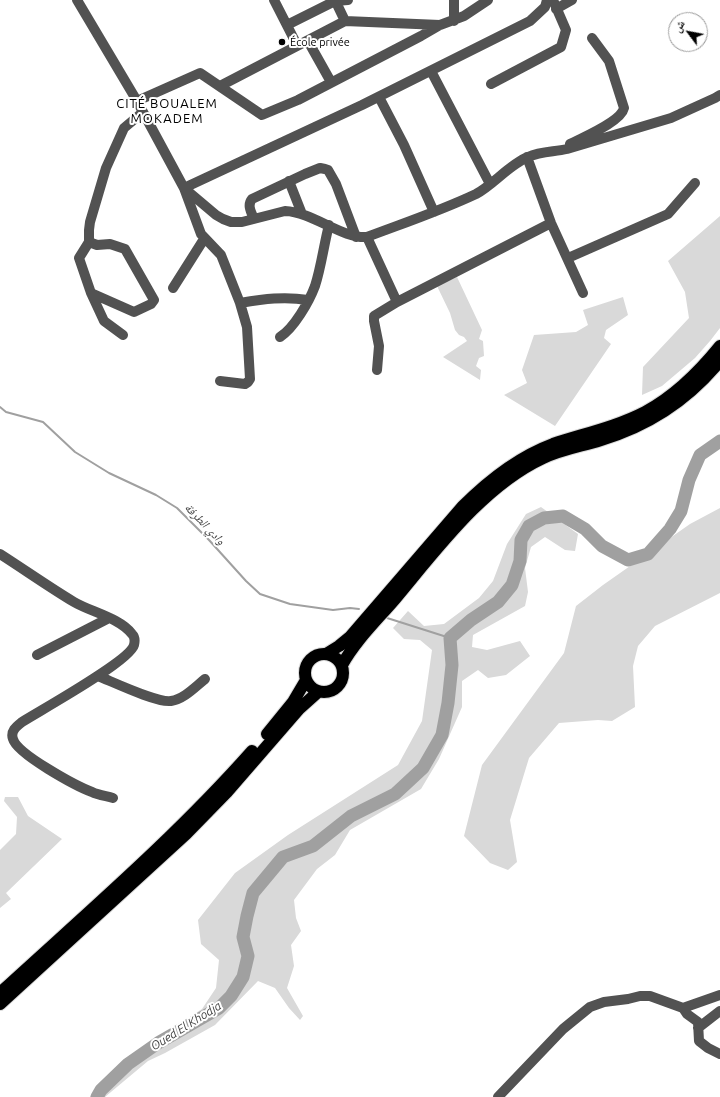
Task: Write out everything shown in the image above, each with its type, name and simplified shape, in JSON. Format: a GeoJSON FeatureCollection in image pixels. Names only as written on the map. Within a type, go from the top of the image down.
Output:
{"type":"FeatureCollection","features":[{"type":"Feature","properties":{"kind":"highway"},"geometry":{"type":"LineString","coordinates":[[326,654],[339,646],[350,636],[463,506],[478,491],[500,473],[538,450],[610,426],[645,412],[674,393],[690,380],[720,346]]}},
{"type":"Feature","properties":{"kind":"highway"},"geometry":{"type":"LineString","coordinates":[[342,665],[357,642],[412,578],[464,519],[492,491],[517,473],[544,458],[570,448],[616,436],[660,415],[687,395],[720,361]]}},
{"type":"Feature","properties":{"kind":"highway"},"geometry":{"type":"LineString","coordinates":[[0,993],[163,843],[219,788],[291,705],[306,680],[306,668],[310,660],[317,655],[326,654],[334,656],[342,665],[343,678],[339,686],[332,691],[327,693],[318,692],[311,687],[306,680]]}},
{"type":"Feature","properties":{"kind":"highway"},"geometry":{"type":"LineString","coordinates":[[0,1004],[186,834],[227,792],[299,709],[318,692]]}},
{"type":"Feature","properties":{"kind":"street"},"geometry":{"type":"LineString","coordinates":[[77,0],[143,112],[184,188],[201,234],[204,239],[217,249],[221,255],[240,303],[247,327],[250,379],[244,384],[220,381]]}},
{"type":"Feature","properties":{"kind":"street"},"geometry":{"type":"LineString","coordinates":[[274,0],[297,46]]}},
{"type":"Feature","properties":{"kind":"street"},"geometry":{"type":"LineString","coordinates":[[287,25],[335,0],[348,0]]}},
{"type":"Feature","properties":{"kind":"street"},"geometry":{"type":"LineString","coordinates":[[335,0],[345,21]]}},
{"type":"Feature","properties":{"kind":"street"},"geometry":{"type":"LineString","coordinates":[[454,0],[454,21]]}},
{"type":"Feature","properties":{"kind":"street"},"geometry":{"type":"LineString","coordinates":[[136,101],[200,73],[262,116],[298,100],[440,25],[454,21],[488,0]]}},
{"type":"Feature","properties":{"kind":"street"},"geometry":{"type":"LineString","coordinates":[[184,188],[379,97],[530,21],[545,7],[547,0]]}},
{"type":"Feature","properties":{"kind":"street"},"geometry":{"type":"LineString","coordinates":[[491,84],[561,47],[566,30],[554,4],[572,0]]}},
{"type":"Feature","properties":{"kind":"street"},"geometry":{"type":"LineString","coordinates":[[220,86],[345,21],[440,25]]}},
{"type":"Feature","properties":{"kind":"street"},"geometry":{"type":"LineString","coordinates":[[554,152],[604,126],[620,116],[623,112],[624,108],[609,61],[592,38]]}},
{"type":"Feature","properties":{"kind":"street"},"geometry":{"type":"LineString","coordinates":[[308,41],[331,82]]}},
{"type":"Feature","properties":{"kind":"street"},"geometry":{"type":"LineString","coordinates":[[431,71],[490,184]]}},
{"type":"Feature","properties":{"kind":"street"},"geometry":{"type":"LineString","coordinates":[[379,97],[404,146],[434,212]]}},
{"type":"Feature","properties":{"kind":"street"},"geometry":{"type":"LineString","coordinates":[[184,188],[223,219],[231,222],[242,222],[285,211],[302,214],[356,237],[367,237],[434,212],[477,193],[527,157],[544,152],[554,152],[567,149],[671,118],[718,100]]}},
{"type":"Feature","properties":{"kind":"street"},"geometry":{"type":"LineString","coordinates":[[123,335],[104,321],[91,293],[79,258],[89,242],[90,222],[106,168],[124,128],[143,112]]}},
{"type":"Feature","properties":{"kind":"street"},"geometry":{"type":"LineString","coordinates":[[527,157],[551,223],[584,293]]}},
{"type":"Feature","properties":{"kind":"street"},"geometry":{"type":"LineString","coordinates":[[254,219],[249,206],[251,200],[289,181],[320,168],[328,170],[336,184],[356,237]]}},
{"type":"Feature","properties":{"kind":"street"},"geometry":{"type":"LineString","coordinates":[[289,181],[302,214]]}},
{"type":"Feature","properties":{"kind":"street"},"geometry":{"type":"LineString","coordinates":[[568,258],[668,214],[695,183]]}},
{"type":"Feature","properties":{"kind":"street"},"geometry":{"type":"LineString","coordinates":[[377,370],[379,346],[374,316],[397,302],[551,223]]}},
{"type":"Feature","properties":{"kind":"street"},"geometry":{"type":"LineString","coordinates":[[280,338],[286,334],[298,318],[315,287],[329,225]]}},
{"type":"Feature","properties":{"kind":"street"},"geometry":{"type":"LineString","coordinates":[[367,237],[397,302]]}},
{"type":"Feature","properties":{"kind":"street"},"geometry":{"type":"LineString","coordinates":[[173,288],[204,239]]}},
{"type":"Feature","properties":{"kind":"street"},"geometry":{"type":"LineString","coordinates":[[89,242],[97,245],[110,244],[125,249],[154,300],[151,304],[134,312],[91,293]]}},
{"type":"Feature","properties":{"kind":"street"},"geometry":{"type":"LineString","coordinates":[[240,303],[261,299],[290,297],[308,300]]}},
{"type":"Feature","properties":{"kind":"street"},"geometry":{"type":"LineString","coordinates":[[0,554],[74,602],[109,618],[133,634],[135,644],[130,652],[98,676],[22,722],[12,732],[12,738],[15,745],[42,765],[92,793],[113,798]]}},
{"type":"Feature","properties":{"kind":"street"},"geometry":{"type":"LineString","coordinates":[[37,655],[109,618]]}},
{"type":"Feature","properties":{"kind":"street"},"geometry":{"type":"LineString","coordinates":[[98,676],[162,701],[170,701],[185,695],[205,680]]}},
{"type":"Feature","properties":{"kind":"street"},"geometry":{"type":"LineString","coordinates":[[683,1008],[720,995]]}},
{"type":"Feature","properties":{"kind":"street"},"geometry":{"type":"LineString","coordinates":[[498,1097],[563,1029],[590,1007],[604,1002],[640,996],[650,996],[683,1008],[687,1014],[698,1022],[699,1040],[708,1048],[720,1054]]}},
{"type":"Feature","properties":{"kind":"street"},"geometry":{"type":"LineString","coordinates":[[698,1028],[720,1011]]}},
{"type":"Feature","properties":{"kind":"shaded area"},"geometry":{"type":"Polygon","coordinates":[[[720,216],[720,328],[695,358],[662,386],[642,395],[643,367],[689,318],[685,292],[668,261],[720,216]]]}},
{"type":"Feature","properties":{"kind":"shaded area"},"geometry":{"type":"Polygon","coordinates":[[[457,277],[482,330],[479,339],[483,341],[484,356],[479,358],[476,366],[481,370],[480,380],[443,357],[467,341],[455,330],[450,313],[437,286],[457,277]]]}},
{"type":"Feature","properties":{"kind":"shaded area"},"geometry":{"type":"Polygon","coordinates":[[[623,297],[628,315],[606,330],[604,338],[611,344],[555,426],[504,395],[527,383],[522,370],[534,335],[576,332],[588,325],[583,310],[623,297]]]}},
{"type":"Feature","properties":{"kind":"shaded area"},"geometry":{"type":"Polygon","coordinates":[[[541,507],[578,534],[575,551],[565,550],[545,537],[531,547],[525,568],[528,592],[525,606],[473,635],[472,647],[487,650],[520,641],[530,656],[506,675],[488,678],[478,670],[462,681],[462,707],[439,759],[421,789],[350,830],[335,855],[317,869],[294,900],[296,918],[301,931],[291,945],[294,966],[287,988],[303,1016],[300,1020],[289,1008],[275,988],[258,981],[215,1025],[148,1061],[105,1097],[90,1097],[129,1056],[202,1009],[216,988],[219,960],[201,944],[198,920],[235,873],[288,835],[398,765],[422,721],[432,650],[420,640],[404,639],[393,628],[408,611],[424,626],[444,624],[479,598],[493,581],[507,544],[526,514],[541,507]]]}},
{"type":"Feature","properties":{"kind":"shaded area"},"geometry":{"type":"Polygon","coordinates":[[[720,508],[720,593],[655,626],[638,646],[633,666],[635,707],[612,721],[598,720],[559,723],[529,758],[510,820],[517,862],[508,870],[490,863],[464,836],[482,765],[564,653],[576,606],[603,585],[690,524],[720,508]]]}},
{"type":"Feature","properties":{"kind":"shaded area"},"geometry":{"type":"Polygon","coordinates":[[[5,797],[18,797],[28,816],[62,839],[6,893],[11,899],[0,908],[0,850],[16,834],[17,817],[4,801],[5,797]]]}},
{"type":"Feature","properties":{"kind":"waterway","name":"وادي الطرفة"},"geometry":{"type":"LineString","coordinates":[[0,407],[6,412],[43,422],[75,452],[109,473],[156,495],[177,508],[260,594],[290,604],[333,610],[350,608],[359,609]]}},
{"type":"Feature","properties":{"kind":"waterway","name":"Oued El Khodja"},"geometry":{"type":"LineString","coordinates":[[97,1097],[101,1090],[128,1064],[158,1043],[219,1008],[231,996],[243,977],[248,956],[243,937],[253,893],[283,857],[313,846],[351,816],[395,794],[423,768],[442,735],[448,703],[452,665],[450,638],[471,620],[498,602],[512,585],[520,561],[521,540],[529,526],[544,518],[563,516],[585,529],[602,546],[628,560],[648,554],[670,529],[681,511],[689,480],[700,455],[720,441]]}},
{"type":"Feature","properties":{"kind":"waterway","name":"وادي الطرفة"},"geometry":{"type":"LineString","coordinates":[[384,617],[450,638]]}},
{"type":"Feature","properties":{"kind":"place","name":"École privée"},"geometry":{"type":"Point","coordinates":[282,42]}},
{"type":"Feature","properties":{"kind":"district","name":"CITÉ BOUALEM MOKADEM"},"geometry":{"type":"Point","coordinates":[167,112]}}]}
